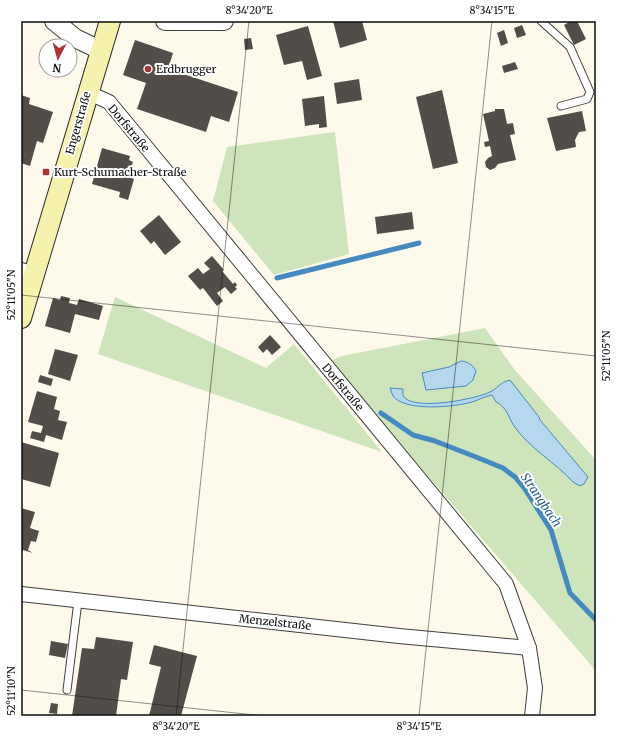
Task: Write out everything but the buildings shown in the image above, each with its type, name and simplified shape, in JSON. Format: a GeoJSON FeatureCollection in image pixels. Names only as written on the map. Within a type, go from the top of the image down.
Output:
{"type":"FeatureCollection","features":[{"type":"Feature","properties":{"kind":"main road","name":"Engerstraße"},"geometry":{"type":"LineString","coordinates":[[21,318],[27,272],[110,21]]}},
{"type":"Feature","properties":{"kind":"street"},"geometry":{"type":"LineString","coordinates":[[54,21],[75,38],[100,50]]}},
{"type":"Feature","properties":{"kind":"street"},"geometry":{"type":"LineString","coordinates":[[165,21],[224,21]]}},
{"type":"Feature","properties":{"kind":"street","name":"Dorfstraße"},"geometry":{"type":"LineString","coordinates":[[87,92],[108,102],[506,584],[529,648],[535,688],[532,716]]}},
{"type":"Feature","properties":{"kind":"street","name":"Menzelstraße"},"geometry":{"type":"LineString","coordinates":[[21,594],[391,635],[529,648]]}},
{"type":"Feature","properties":{"kind":"lane"},"geometry":{"type":"LineString","coordinates":[[541,21],[570,47],[590,92],[588,99],[561,106]]}},
{"type":"Feature","properties":{"kind":"lane"},"geometry":{"type":"LineString","coordinates":[[67,690],[78,600]]}},
{"type":"Feature","properties":{"kind":"green space"},"geometry":{"type":"Polygon","coordinates":[[[335,132],[349,254],[274,275],[213,201],[227,147],[335,132]]]}},
{"type":"Feature","properties":{"kind":"green space"},"geometry":{"type":"Polygon","coordinates":[[[115,297],[266,368],[294,344],[382,452],[98,354],[115,297]]]}},
{"type":"Feature","properties":{"kind":"green space"},"geometry":{"type":"Polygon","coordinates":[[[485,328],[514,369],[596,460],[596,671],[329,361],[342,356],[485,328]]]}},
{"type":"Feature","properties":{"kind":"water"},"geometry":{"type":"Polygon","coordinates":[[[461,361],[470,364],[476,371],[473,380],[466,386],[426,390],[422,373],[449,367],[461,361]]]}},
{"type":"Feature","properties":{"kind":"water"},"geometry":{"type":"Polygon","coordinates":[[[510,380],[540,420],[588,477],[584,484],[580,486],[573,482],[527,442],[514,426],[505,409],[496,402],[492,395],[464,404],[431,407],[408,404],[399,401],[393,396],[390,388],[403,389],[403,396],[410,401],[433,403],[461,400],[485,394],[510,380]]]}},
{"type":"Feature","properties":{"kind":"waterway"},"geometry":{"type":"LineString","coordinates":[[277,278],[419,243]]}},
{"type":"Feature","properties":{"kind":"waterway","name":"Strangbach"},"geometry":{"type":"LineString","coordinates":[[381,413],[413,435],[435,441],[503,468],[515,477],[525,489],[551,530],[570,593],[596,620]]}},
{"type":"Feature","properties":{"kind":"place","name":"Erdbrugger"},"geometry":{"type":"Point","coordinates":[148,69]}},
{"type":"Feature","properties":{"kind":"place","name":"Kurt-Schumacher-Straße"},"geometry":{"type":"Point","coordinates":[46,172]}}]}
